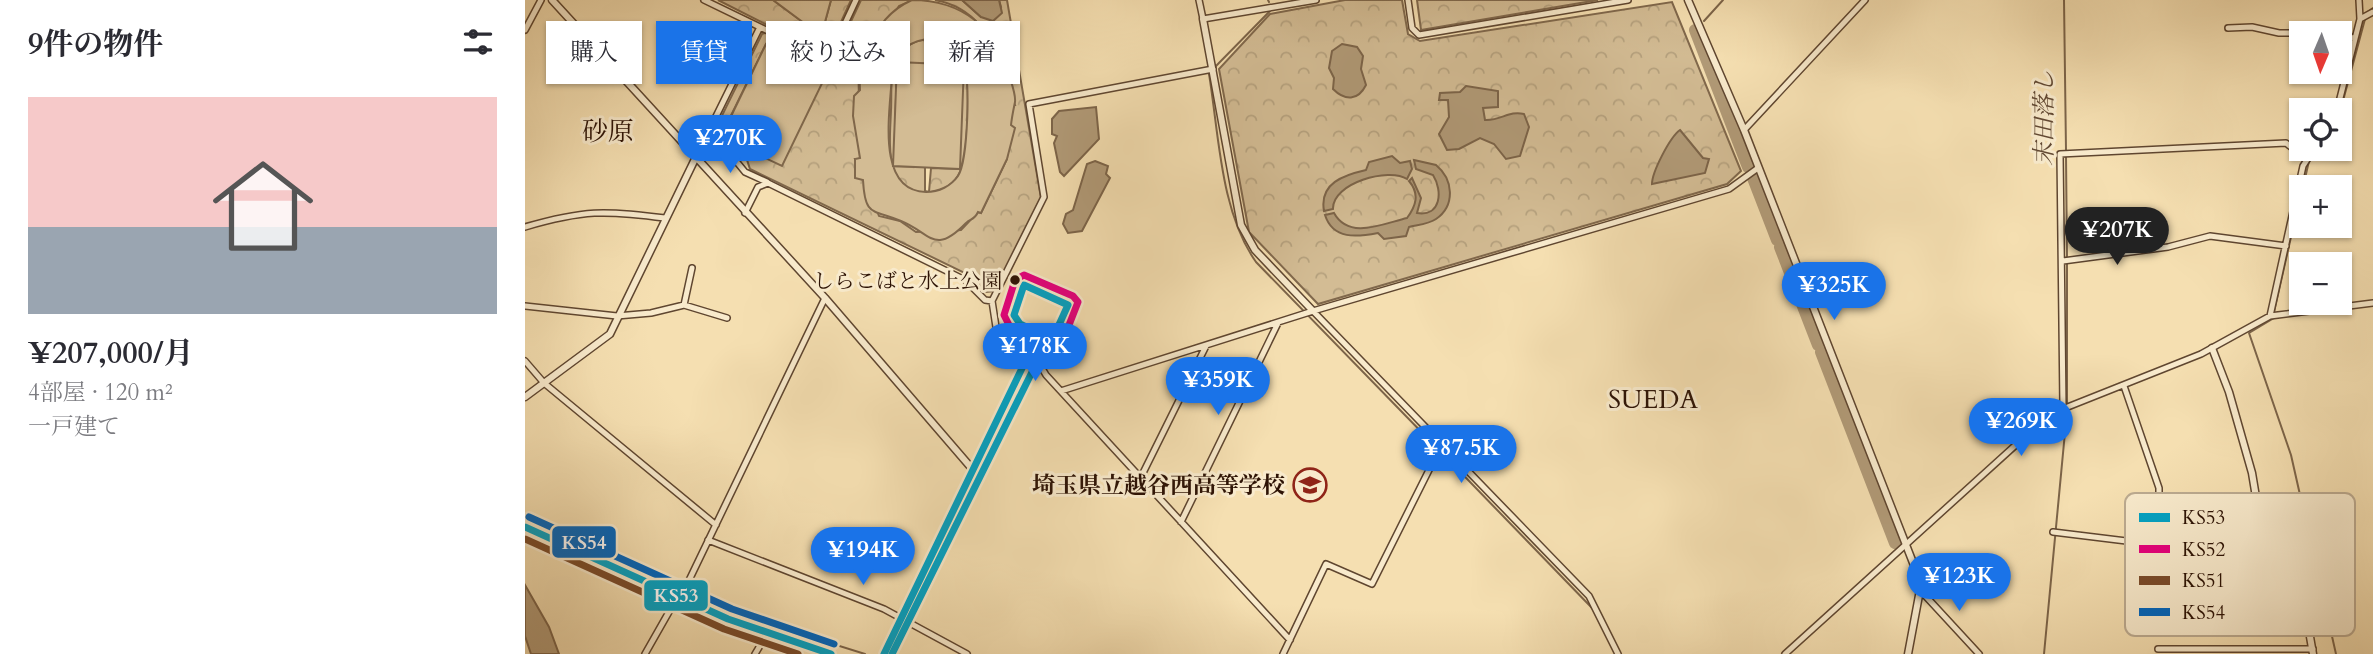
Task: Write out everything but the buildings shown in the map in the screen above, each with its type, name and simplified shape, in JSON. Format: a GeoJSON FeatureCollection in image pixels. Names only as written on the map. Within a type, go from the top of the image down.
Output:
{"type":"FeatureCollection","features":[{"type":"Feature","properties":{"kind":"main road"},"geometry":{"type":"LineString","coordinates":[[525,527],[682,592],[767,634],[831,654]]}},
{"type":"Feature","properties":{"kind":"street"},"geometry":{"type":"LineString","coordinates":[[525,30],[541,0]]}},
{"type":"Feature","properties":{"kind":"street"},"geometry":{"type":"LineString","coordinates":[[552,0],[825,298],[980,478]]}},
{"type":"Feature","properties":{"kind":"street"},"geometry":{"type":"LineString","coordinates":[[704,0],[828,60],[856,0]]}},
{"type":"Feature","properties":{"kind":"street"},"geometry":{"type":"LineString","coordinates":[[1199,0],[1236,210],[1245,237],[1589,596],[1618,654]]}},
{"type":"Feature","properties":{"kind":"street"},"geometry":{"type":"LineString","coordinates":[[1203,19],[1317,0]]}},
{"type":"Feature","properties":{"kind":"street"},"geometry":{"type":"LineString","coordinates":[[1408,0],[1412,28],[1419,36],[1628,0]]}},
{"type":"Feature","properties":{"kind":"street"},"geometry":{"type":"LineString","coordinates":[[1688,0],[1744,130],[1907,544],[1920,590],[1908,654]]}},
{"type":"Feature","properties":{"kind":"street"},"geometry":{"type":"LineString","coordinates":[[1744,130],[1865,0]]}},
{"type":"Feature","properties":{"kind":"street"},"geometry":{"type":"LineString","coordinates":[[2340,98],[2360,19],[2359,0]]}},
{"type":"Feature","properties":{"kind":"street"},"geometry":{"type":"LineString","coordinates":[[2360,19],[2373,12]]}},
{"type":"Feature","properties":{"kind":"street"},"geometry":{"type":"LineString","coordinates":[[525,397],[610,334],[760,27]]}},
{"type":"Feature","properties":{"kind":"street"},"geometry":{"type":"LineString","coordinates":[[2228,28],[2252,27],[2289,33]]}},
{"type":"Feature","properties":{"kind":"street"},"geometry":{"type":"LineString","coordinates":[[1213,69],[1029,104],[1044,197],[992,301],[996,327],[1027,343],[1061,391],[1290,640]]}},
{"type":"Feature","properties":{"kind":"street"},"geometry":{"type":"LineString","coordinates":[[2063,407],[2060,154],[2286,143],[2289,146]]}},
{"type":"Feature","properties":{"kind":"street"},"geometry":{"type":"LineString","coordinates":[[701,144],[736,161],[745,172],[965,280],[985,300],[992,301]]}},
{"type":"Feature","properties":{"kind":"street"},"geometry":{"type":"LineString","coordinates":[[2270,316],[2305,161]]}},
{"type":"Feature","properties":{"kind":"street"},"geometry":{"type":"LineString","coordinates":[[1061,391],[1313,311],[1729,189],[1758,168]]}},
{"type":"Feature","properties":{"kind":"street"},"geometry":{"type":"LineString","coordinates":[[745,213],[758,187],[768,183]]}},
{"type":"Feature","properties":{"kind":"street"},"geometry":{"type":"LineString","coordinates":[[525,227],[572,213],[611,210],[665,218]]}},
{"type":"Feature","properties":{"kind":"street"},"geometry":{"type":"LineString","coordinates":[[2063,261],[2168,247],[2210,236],[2286,246]]}},
{"type":"Feature","properties":{"kind":"street"},"geometry":{"type":"LineString","coordinates":[[684,305],[692,268]]}},
{"type":"Feature","properties":{"kind":"street"},"geometry":{"type":"LineString","coordinates":[[645,654],[682,592],[716,525],[825,298]]}},
{"type":"Feature","properties":{"kind":"street"},"geometry":{"type":"LineString","coordinates":[[1785,654],[2050,414],[2212,348],[2270,316],[2373,303]]}},
{"type":"Feature","properties":{"kind":"street"},"geometry":{"type":"LineString","coordinates":[[525,306],[617,316],[684,305],[727,318]]}},
{"type":"Feature","properties":{"kind":"street"},"geometry":{"type":"LineString","coordinates":[[1181,522],[1278,323]]}},
{"type":"Feature","properties":{"kind":"street"},"geometry":{"type":"LineString","coordinates":[[1141,477],[1206,346]]}},
{"type":"Feature","properties":{"kind":"street"},"geometry":{"type":"LineString","coordinates":[[2212,348],[2245,450],[2254,493]]}},
{"type":"Feature","properties":{"kind":"street"},"geometry":{"type":"LineString","coordinates":[[884,654],[1026,360],[1035,356]]}},
{"type":"Feature","properties":{"kind":"street"},"geometry":{"type":"LineString","coordinates":[[892,654],[1035,366],[1035,356]]}},
{"type":"Feature","properties":{"kind":"street"},"geometry":{"type":"LineString","coordinates":[[525,360],[544,383],[716,525]]}},
{"type":"Feature","properties":{"kind":"street"},"geometry":{"type":"LineString","coordinates":[[2124,386],[2159,493]]}},
{"type":"Feature","properties":{"kind":"street"},"geometry":{"type":"LineString","coordinates":[[1283,654],[1326,564],[1372,584],[1442,444]]}},
{"type":"Feature","properties":{"kind":"street"},"geometry":{"type":"LineString","coordinates":[[2053,531],[2125,541]]}},
{"type":"Feature","properties":{"kind":"street"},"geometry":{"type":"LineString","coordinates":[[708,540],[908,621],[967,654]]}},
{"type":"Feature","properties":{"kind":"street"},"geometry":{"type":"LineString","coordinates":[[1920,590],[1979,654]]}},
{"type":"Feature","properties":{"kind":"street"},"geometry":{"type":"LineString","coordinates":[[755,654],[767,634]]}},
{"type":"Feature","properties":{"kind":"street"},"geometry":{"type":"LineString","coordinates":[[2158,649],[2313,652]]}},
{"type":"Feature","properties":{"kind":"green space"},"geometry":{"type":"Polygon","coordinates":[[[718,0],[773,0],[801,21],[766,21],[766,24],[718,0]]]}},
{"type":"Feature","properties":{"kind":"green space"},"geometry":{"type":"Polygon","coordinates":[[[773,0],[831,0],[825,21],[801,21],[773,0]]]}},
{"type":"Feature","properties":{"kind":"green space"},"geometry":{"type":"Polygon","coordinates":[[[831,0],[851,0],[841,21],[825,21],[831,0]]]}},
{"type":"Feature","properties":{"kind":"green space"},"geometry":{"type":"Polygon","coordinates":[[[861,0],[913,0],[899,6],[889,21],[851,21],[861,0]]]}},
{"type":"Feature","properties":{"kind":"green space"},"geometry":{"type":"Polygon","coordinates":[[[912,0],[930,1],[961,11],[975,21],[924,21],[924,40],[910,45],[910,21],[884,21],[912,0]]]}},
{"type":"Feature","properties":{"kind":"green space"},"geometry":{"type":"Polygon","coordinates":[[[935,0],[962,0],[981,17],[1001,7],[999,0],[1007,0],[1011,21],[975,21],[954,6],[935,0]]]}},
{"type":"Feature","properties":{"kind":"green space"},"geometry":{"type":"Polygon","coordinates":[[[1345,0],[1402,0],[1408,34],[1420,41],[1672,2],[1741,171],[1727,184],[1318,304],[1249,232],[1219,69],[1270,14],[1345,0]]]}},
{"type":"Feature","properties":{"kind":"green space"},"geometry":{"type":"Polygon","coordinates":[[[1417,0],[1598,0],[1421,30],[1417,0]]]}},
{"type":"Feature","properties":{"kind":"green space"},"geometry":{"type":"Polygon","coordinates":[[[766,32],[766,44],[752,73],[752,54],[762,34],[766,32]]]}},
{"type":"Feature","properties":{"kind":"green space"},"geometry":{"type":"Polygon","coordinates":[[[924,40],[924,64],[910,63],[910,45],[924,40]]]}},
{"type":"Feature","properties":{"kind":"green space"},"geometry":{"type":"Polygon","coordinates":[[[766,44],[766,84],[822,84],[782,166],[721,137],[747,84],[752,84],[752,73],[766,44]]]}},
{"type":"Feature","properties":{"kind":"green space"},"geometry":{"type":"Polygon","coordinates":[[[910,63],[924,63],[924,84],[963,84],[960,169],[893,166],[896,84],[910,84],[910,63]]]}},
{"type":"Feature","properties":{"kind":"green space"},"geometry":{"type":"Polygon","coordinates":[[[1020,76],[1041,198],[995,291],[986,292],[969,275],[750,169],[747,160],[710,140],[737,84],[746,84],[721,136],[810,84],[859,84],[860,159],[855,159],[879,216],[900,221],[916,232],[961,230],[978,212],[981,213],[1007,159],[1011,105],[1015,105],[1007,84],[1020,84],[1020,76]]]}},
{"type":"Feature","properties":{"kind":"green space"},"geometry":{"type":"Polygon","coordinates":[[[860,84],[891,84],[889,145],[892,163],[899,178],[910,188],[926,192],[944,188],[958,176],[966,136],[967,84],[1012,84],[1015,102],[1011,125],[1015,128],[1007,159],[981,213],[978,212],[955,233],[939,240],[901,221],[877,213],[868,206],[863,180],[855,178],[855,159],[860,158],[853,116],[854,96],[860,90],[860,84]]]}},
{"type":"Feature","properties":{"kind":"green space"},"geometry":{"type":"Polygon","coordinates":[[[891,84],[896,84],[894,166],[925,167],[925,191],[929,192],[915,191],[904,185],[896,176],[890,151],[891,84]]]}},
{"type":"Feature","properties":{"kind":"green space"},"geometry":{"type":"Polygon","coordinates":[[[962,84],[967,84],[967,134],[963,164],[955,180],[948,186],[930,192],[931,168],[959,169],[962,84]]]}},
{"type":"Feature","properties":{"kind":"shaded area"},"geometry":{"type":"Polygon","coordinates":[[[962,0],[999,0],[1002,13],[993,21],[981,17],[962,0]]]}},
{"type":"Feature","properties":{"kind":"shaded area"},"geometry":{"type":"Polygon","coordinates":[[[1342,44],[1357,47],[1363,56],[1361,69],[1366,85],[1359,94],[1351,98],[1342,96],[1333,89],[1334,78],[1329,68],[1332,51],[1342,44]]]}},
{"type":"Feature","properties":{"kind":"shaded area"},"geometry":{"type":"Polygon","coordinates":[[[1466,86],[1498,91],[1498,107],[1483,108],[1485,120],[1514,113],[1524,114],[1529,127],[1520,156],[1506,159],[1494,144],[1480,138],[1459,149],[1447,150],[1439,134],[1449,117],[1448,100],[1439,100],[1440,93],[1460,92],[1466,86]]]}},
{"type":"Feature","properties":{"kind":"shaded area"},"geometry":{"type":"Polygon","coordinates":[[[1096,107],[1099,139],[1064,176],[1060,172],[1054,143],[1057,136],[1052,134],[1052,119],[1059,111],[1096,107]]]}},
{"type":"Feature","properties":{"kind":"shaded area"},"geometry":{"type":"Polygon","coordinates":[[[1680,130],[1703,158],[1709,159],[1705,173],[1652,184],[1662,155],[1680,130]]]}},
{"type":"Feature","properties":{"kind":"shaded area"},"geometry":{"type":"Polygon","coordinates":[[[1392,156],[1400,163],[1410,161],[1412,169],[1407,179],[1388,175],[1363,180],[1342,192],[1335,200],[1333,209],[1324,211],[1325,193],[1335,182],[1366,170],[1369,162],[1392,156]]]}},
{"type":"Feature","properties":{"kind":"shaded area"},"geometry":{"type":"Polygon","coordinates":[[[1414,160],[1436,165],[1449,185],[1447,207],[1436,219],[1409,227],[1406,236],[1384,239],[1378,233],[1354,236],[1340,233],[1329,223],[1325,215],[1334,213],[1340,221],[1357,228],[1407,218],[1415,200],[1415,191],[1409,181],[1412,178],[1421,198],[1417,213],[1431,211],[1438,202],[1436,181],[1433,175],[1416,169],[1414,160]]]}},
{"type":"Feature","properties":{"kind":"shaded area"},"geometry":{"type":"Polygon","coordinates":[[[1095,161],[1108,166],[1106,174],[1110,178],[1082,231],[1068,233],[1063,224],[1066,214],[1073,210],[1087,164],[1095,161]]]}},
{"type":"Feature","properties":{"kind":"shaded area"},"geometry":{"type":"Polygon","coordinates":[[[525,585],[549,627],[559,654],[531,654],[525,636],[525,585]]]}},
{"type":"Feature","properties":{"kind":"waterway","name":"末田落し"},"geometry":{"type":"LineString","coordinates":[[1704,21],[1723,0]]}},
{"type":"Feature","properties":{"kind":"waterway","name":"末田落し"},"geometry":{"type":"LineString","coordinates":[[2064,0],[2066,150]]}},
{"type":"Feature","properties":{"kind":"waterway"},"geometry":{"type":"LineString","coordinates":[[2366,13],[2373,8]]}},
{"type":"Feature","properties":{"kind":"waterway"},"geometry":{"type":"LineString","coordinates":[[1215,67],[1270,11]]}},
{"type":"Feature","properties":{"kind":"waterway"},"geometry":{"type":"LineString","coordinates":[[2344,98],[2365,19]]}},
{"type":"Feature","properties":{"kind":"waterway","name":"末田落し"},"geometry":{"type":"LineString","coordinates":[[1695,30],[1748,167]]}},
{"type":"Feature","properties":{"kind":"waterway"},"geometry":{"type":"LineString","coordinates":[[1211,71],[1209,74],[1223,171],[1235,220],[1244,242],[1256,262],[1437,448]]}},
{"type":"Feature","properties":{"kind":"waterway","name":"末田落し"},"geometry":{"type":"LineString","coordinates":[[2066,156],[2067,259]]}},
{"type":"Feature","properties":{"kind":"waterway"},"geometry":{"type":"LineString","coordinates":[[2306,175],[2309,161]]}},
{"type":"Feature","properties":{"kind":"waterway","name":"末田落し"},"geometry":{"type":"LineString","coordinates":[[1753,178],[1777,240]]}},
{"type":"Feature","properties":{"kind":"waterway"},"geometry":{"type":"LineString","coordinates":[[2274,312],[2291,238]]}},
{"type":"Feature","properties":{"kind":"waterway","name":"末田落し"},"geometry":{"type":"LineString","coordinates":[[1780,247],[1818,345]]}},
{"type":"Feature","properties":{"kind":"waterway","name":"末田落し"},"geometry":{"type":"LineString","coordinates":[[2067,264],[2067,406]]}},
{"type":"Feature","properties":{"kind":"waterway"},"geometry":{"type":"LineString","coordinates":[[2274,318],[2249,333],[2291,455],[2300,493]]}},
{"type":"Feature","properties":{"kind":"waterway","name":"末田落し"},"geometry":{"type":"LineString","coordinates":[[1821,352],[1895,543]]}},
{"type":"Feature","properties":{"kind":"waterway","name":"末田落し"},"geometry":{"type":"LineString","coordinates":[[2044,654],[2067,411]]}},
{"type":"Feature","properties":{"kind":"waterway"},"geometry":{"type":"LineString","coordinates":[[1441,452],[1593,609]]}},
{"type":"Feature","properties":{"kind":"waterway"},"geometry":{"type":"LineString","coordinates":[[525,515],[753,619],[865,654]]}},
{"type":"Feature","properties":{"kind":"waterway"},"geometry":{"type":"LineString","coordinates":[[2332,636],[2336,654]]}},
{"type":"Feature","properties":{"kind":"transit line","name":"KS52"},"geometry":{"type":"LineString","coordinates":[[1023,350],[1022,337],[1012,331],[1004,315],[1015,280],[1024,275],[1073,296],[1078,302],[1062,343],[1045,361]]}},
{"type":"Feature","properties":{"kind":"transit line","name":"KS53"},"geometry":{"type":"LineString","coordinates":[[1024,285],[1068,305],[1053,338],[1034,356],[1032,330],[1020,324],[1014,315],[1024,285]]}},
{"type":"Feature","properties":{"kind":"transit line","name":"KS53"},"geometry":{"type":"LineString","coordinates":[[884,654],[1026,360],[1034,356]]}},
{"type":"Feature","properties":{"kind":"transit line","name":"KS53"},"geometry":{"type":"LineString","coordinates":[[892,654],[1035,366],[1034,356]]}},
{"type":"Feature","properties":{"kind":"transit line","name":"KS54"},"geometry":{"type":"LineString","coordinates":[[529,517],[732,609],[834,644]]}},
{"type":"Feature","properties":{"kind":"transit line","name":"KS53"},"geometry":{"type":"LineString","coordinates":[[525,527],[728,619],[831,654]]}},
{"type":"Feature","properties":{"kind":"transit line","name":"KS51"},"geometry":{"type":"LineString","coordinates":[[525,539],[724,629],[798,654]]}},
{"type":"Feature","properties":{"kind":"place","name":"しらこばと水上公園"},"geometry":{"type":"Point","coordinates":[1015,280]}},
{"type":"Feature","properties":{"kind":"place","name":"埼玉県立越谷西高等学校"},"geometry":{"type":"Point","coordinates":[1310,485]}},
{"type":"Feature","properties":{"kind":"district","name":"砂原"},"geometry":{"type":"Point","coordinates":[608,131]}},
{"type":"Feature","properties":{"kind":"district","name":"SUEDA"},"geometry":{"type":"Point","coordinates":[1653,399]}}]}
